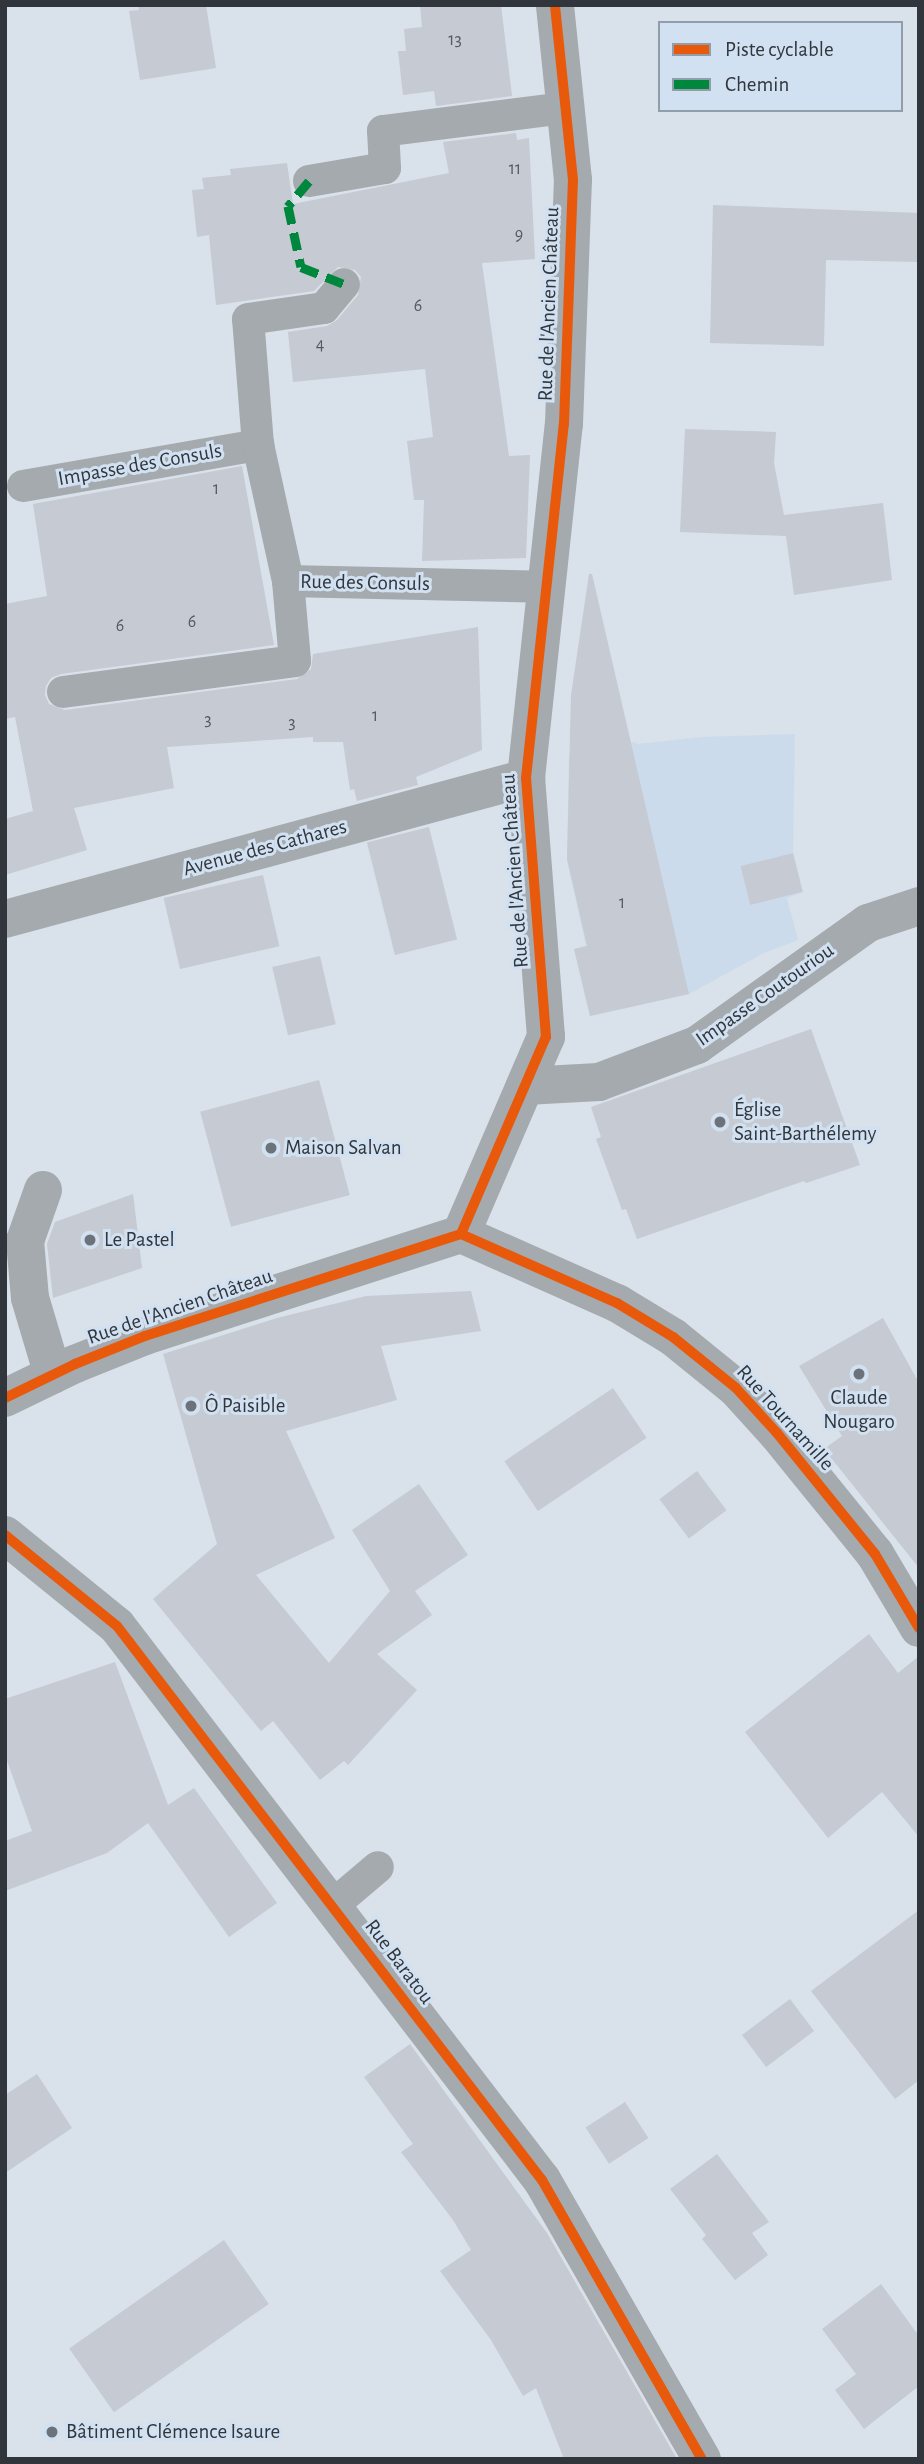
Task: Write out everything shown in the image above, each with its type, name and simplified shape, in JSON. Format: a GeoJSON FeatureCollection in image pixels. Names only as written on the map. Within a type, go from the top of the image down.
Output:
{"type":"FeatureCollection","features":[{"type":"Feature","properties":{"kind":"street","name":"Rue de l'Ancien Château"},"geometry":{"type":"LineString","coordinates":[[5,1398],[145,1336],[461,1234],[546,1037],[526,778],[564,424],[573,180],[555,5]]}},
{"type":"Feature","properties":{"kind":"street","name":"Avenue des Cathares"},"geometry":{"type":"LineString","coordinates":[[5,919],[526,778]]}},
{"type":"Feature","properties":{"kind":"street","name":"Impasse Coutouriou"},"geometry":{"type":"LineString","coordinates":[[525,1086],[599,1082],[697,1045],[869,923],[919,906]]}},
{"type":"Feature","properties":{"kind":"street"},"geometry":{"type":"LineString","coordinates":[[43,1190],[25,1241],[30,1298],[53,1375]]}},
{"type":"Feature","properties":{"kind":"street","name":"Rue Tournamille"},"geometry":{"type":"LineString","coordinates":[[461,1234],[617,1303],[673,1337],[736,1388],[777,1433],[875,1554],[919,1628]]}},
{"type":"Feature","properties":{"kind":"street","name":"Rue Baratou"},"geometry":{"type":"LineString","coordinates":[[10,1551],[117,1626],[555,2198],[702,2459]]}},
{"type":"Feature","properties":{"kind":"lane"},"geometry":{"type":"LineString","coordinates":[[309,181],[385,168],[383,131],[566,108]]}},
{"type":"Feature","properties":{"kind":"lane"},"geometry":{"type":"LineString","coordinates":[[288,581],[258,444],[248,319],[324,308],[344,284]]}},
{"type":"Feature","properties":{"kind":"lane","name":"Impasse des Consuls"},"geometry":{"type":"LineString","coordinates":[[23,486],[258,444]]}},
{"type":"Feature","properties":{"kind":"lane","name":"Rue des Consuls"},"geometry":{"type":"LineString","coordinates":[[64,692],[295,661],[288,581],[545,587]]}},
{"type":"Feature","properties":{"kind":"lane"},"geometry":{"type":"LineString","coordinates":[[332,1906],[378,1867]]}},
{"type":"Feature","properties":{"kind":"shaded area"},"geometry":{"type":"Polygon","coordinates":[[[795,734],[793,853],[803,892],[787,898],[798,940],[764,953],[689,994],[590,1016],[574,949],[586,946],[567,860],[569,755],[636,742],[795,734]]]}},
{"type":"Feature","properties":{"kind":"building"},"geometry":{"type":"Polygon","coordinates":[[[138,5],[206,5],[216,68],[140,80],[129,11],[139,10],[138,5]]]}},
{"type":"Feature","properties":{"kind":"building"},"geometry":{"type":"Polygon","coordinates":[[[420,5],[501,5],[512,96],[436,106],[434,91],[403,95],[398,51],[406,51],[404,29],[422,27],[420,5]]]}},
{"type":"Feature","properties":{"kind":"building"},"geometry":{"type":"Polygon","coordinates":[[[516,133],[517,140],[529,138],[535,259],[482,263],[509,456],[530,455],[526,558],[422,561],[424,500],[414,500],[407,441],[433,437],[425,369],[293,382],[288,332],[327,326],[337,320],[358,295],[361,277],[355,270],[338,267],[314,291],[216,305],[209,235],[197,237],[192,190],[204,189],[202,178],[231,175],[230,169],[287,163],[293,204],[449,173],[443,142],[516,133]]]}},
{"type":"Feature","properties":{"kind":"building"},"geometry":{"type":"Polygon","coordinates":[[[713,205],[919,213],[919,262],[826,260],[824,346],[710,343],[713,205]]]}},
{"type":"Feature","properties":{"kind":"building"},"geometry":{"type":"Polygon","coordinates":[[[685,429],[776,432],[774,463],[784,515],[883,503],[892,580],[794,595],[786,536],[680,532],[685,429]]]}},
{"type":"Feature","properties":{"kind":"building"},"geometry":{"type":"Polygon","coordinates":[[[242,466],[274,645],[61,674],[51,678],[46,686],[45,695],[49,704],[65,710],[297,679],[311,669],[313,654],[478,627],[482,750],[416,777],[418,785],[357,801],[354,789],[350,790],[343,742],[313,742],[313,737],[167,747],[174,788],[74,808],[87,850],[5,875],[5,819],[33,811],[15,717],[5,719],[5,604],[47,596],[33,504],[242,466]]]}},
{"type":"Feature","properties":{"kind":"building"},"geometry":{"type":"Polygon","coordinates":[[[589,574],[592,574],[689,994],[590,1016],[574,949],[587,946],[567,859],[571,695],[589,574]]]}},
{"type":"Feature","properties":{"kind":"building"},"geometry":{"type":"Polygon","coordinates":[[[429,827],[457,940],[395,955],[367,842],[429,827]]]}},
{"type":"Feature","properties":{"kind":"building"},"geometry":{"type":"Polygon","coordinates":[[[793,853],[803,892],[750,905],[741,866],[793,853]]]}},
{"type":"Feature","properties":{"kind":"building"},"geometry":{"type":"Polygon","coordinates":[[[263,875],[279,946],[180,969],[164,898],[263,875]]]}},
{"type":"Feature","properties":{"kind":"building"},"geometry":{"type":"Polygon","coordinates":[[[320,956],[336,1024],[288,1035],[272,967],[320,956]]]}},
{"type":"Feature","properties":{"kind":"building","name":"Église Saint-Barthélemy"},"geometry":{"type":"Polygon","coordinates":[[[811,1029],[860,1165],[806,1183],[804,1181],[637,1239],[626,1209],[622,1210],[596,1139],[601,1137],[591,1107],[811,1029]]]}},
{"type":"Feature","properties":{"kind":"building","name":"Maison Salvan"},"geometry":{"type":"Polygon","coordinates":[[[319,1080],[350,1195],[231,1227],[200,1112],[319,1080]]]}},
{"type":"Feature","properties":{"kind":"building","name":"Le Pastel"},"geometry":{"type":"Polygon","coordinates":[[[133,1194],[142,1268],[53,1298],[47,1244],[55,1222],[133,1194]]]}},
{"type":"Feature","properties":{"kind":"building"},"geometry":{"type":"Polygon","coordinates":[[[471,1291],[481,1331],[381,1346],[397,1400],[286,1431],[335,1538],[256,1575],[329,1663],[390,1591],[352,1530],[419,1484],[468,1555],[415,1591],[432,1615],[377,1654],[417,1690],[348,1765],[344,1761],[320,1780],[273,1721],[261,1731],[153,1599],[217,1544],[163,1354],[277,1318],[366,1296],[471,1291]]]}},
{"type":"Feature","properties":{"kind":"building"},"geometry":{"type":"Polygon","coordinates":[[[883,1318],[919,1383],[919,1568],[824,1449],[842,1436],[799,1366],[883,1318]]]}},
{"type":"Feature","properties":{"kind":"building"},"geometry":{"type":"Polygon","coordinates":[[[613,1388],[647,1438],[538,1511],[504,1461],[613,1388]]]}},
{"type":"Feature","properties":{"kind":"building"},"geometry":{"type":"Polygon","coordinates":[[[697,1471],[726,1510],[689,1538],[659,1499],[697,1471]]]}},
{"type":"Feature","properties":{"kind":"building"},"geometry":{"type":"Polygon","coordinates":[[[869,1634],[898,1673],[919,1656],[919,1837],[882,1792],[828,1838],[745,1732],[869,1634]]]}},
{"type":"Feature","properties":{"kind":"building"},"geometry":{"type":"Polygon","coordinates":[[[115,1662],[168,1805],[194,1788],[277,1903],[229,1937],[148,1823],[107,1853],[5,1891],[5,1841],[32,1831],[5,1755],[5,1699],[115,1662]]]}},
{"type":"Feature","properties":{"kind":"building"},"geometry":{"type":"Polygon","coordinates":[[[919,1910],[919,2080],[895,2099],[811,1991],[919,1910]]]}},
{"type":"Feature","properties":{"kind":"building"},"geometry":{"type":"Polygon","coordinates":[[[790,1999],[814,2031],[766,2067],[742,2035],[790,1999]]]}},
{"type":"Feature","properties":{"kind":"building"},"geometry":{"type":"Polygon","coordinates":[[[410,2044],[547,2233],[677,2459],[564,2459],[536,2388],[523,2396],[491,2340],[440,2271],[471,2250],[453,2220],[401,2152],[413,2144],[364,2077],[410,2044]]]}},
{"type":"Feature","properties":{"kind":"building"},"geometry":{"type":"Polygon","coordinates":[[[37,2074],[72,2128],[5,2173],[5,2095],[37,2074]]]}},
{"type":"Feature","properties":{"kind":"building"},"geometry":{"type":"Polygon","coordinates":[[[625,2102],[648,2138],[609,2164],[586,2128],[625,2102]]]}},
{"type":"Feature","properties":{"kind":"building"},"geometry":{"type":"Polygon","coordinates":[[[717,2154],[769,2222],[752,2233],[768,2255],[735,2280],[702,2239],[706,2235],[670,2189],[717,2154]]]}},
{"type":"Feature","properties":{"kind":"building"},"geometry":{"type":"Polygon","coordinates":[[[224,2240],[269,2304],[114,2412],[69,2348],[224,2240]]]}},
{"type":"Feature","properties":{"kind":"building"},"geometry":{"type":"Polygon","coordinates":[[[881,2284],[919,2336],[919,2386],[864,2429],[835,2390],[856,2374],[822,2329],[881,2284]]]}},
{"type":"Feature","properties":{"kind":"marked path"},"geometry":{"type":"LineString","coordinates":[[309,181],[288,206],[301,267],[344,284]]}},
{"type":"Feature","properties":{"kind":"cycle path"},"geometry":{"type":"LineString","coordinates":[[5,1398],[75,1364],[145,1336],[461,1234],[546,1037],[526,778],[564,424],[573,180],[555,5]]}},
{"type":"Feature","properties":{"kind":"cycle path"},"geometry":{"type":"LineString","coordinates":[[461,1234],[617,1303],[673,1337],[736,1388],[777,1433],[875,1554],[919,1628]]}},
{"type":"Feature","properties":{"kind":"cycle path"},"geometry":{"type":"LineString","coordinates":[[5,1535],[117,1626],[542,2180],[702,2459]]}},
{"type":"Feature","properties":{"kind":"place","name":"Église Saint-Barthélemy"},"geometry":{"type":"Point","coordinates":[720,1122]}},
{"type":"Feature","properties":{"kind":"place","name":"Maison Salvan"},"geometry":{"type":"Point","coordinates":[271,1148]}},
{"type":"Feature","properties":{"kind":"place","name":"Le Pastel"},"geometry":{"type":"Point","coordinates":[90,1240]}},
{"type":"Feature","properties":{"kind":"place","name":"Claude Nougaro"},"geometry":{"type":"Point","coordinates":[859,1374]}},
{"type":"Feature","properties":{"kind":"place","name":"Ô Paisible"},"geometry":{"type":"Point","coordinates":[191,1406]}},
{"type":"Feature","properties":{"kind":"place","name":"Bâtiment Clémence Isaure"},"geometry":{"type":"Point","coordinates":[52,2432]}}]}
